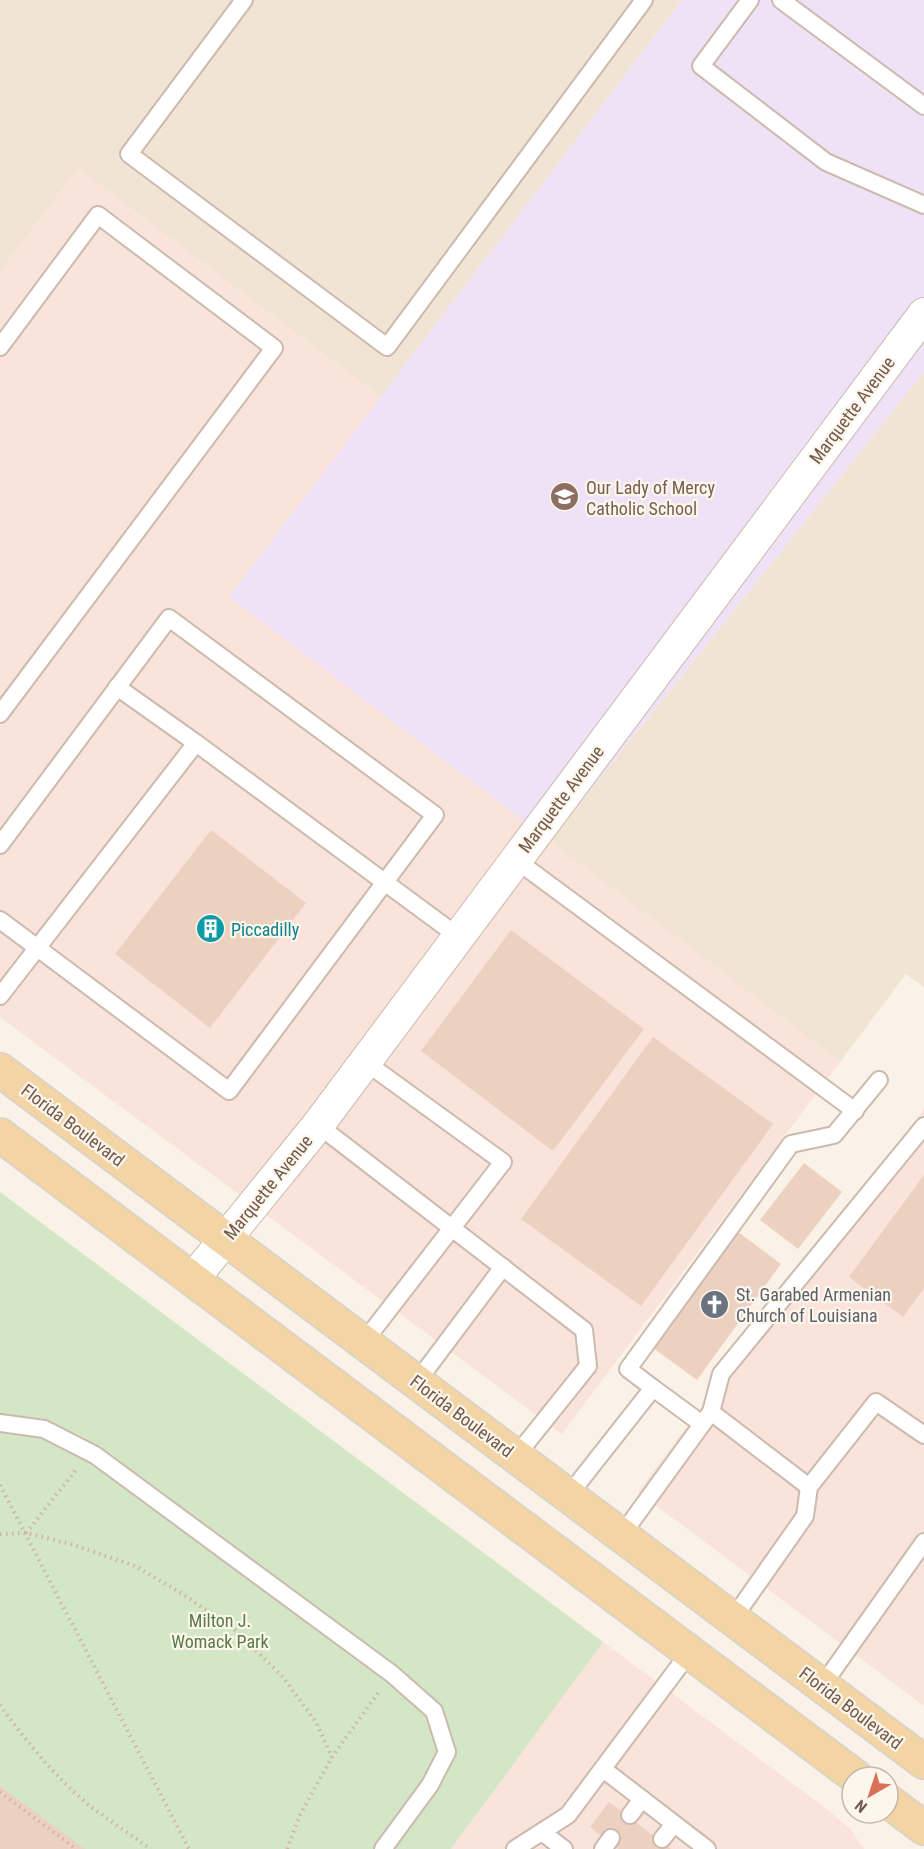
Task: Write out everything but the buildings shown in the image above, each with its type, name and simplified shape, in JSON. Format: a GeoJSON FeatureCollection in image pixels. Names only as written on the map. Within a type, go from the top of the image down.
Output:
{"type":"FeatureCollection","features":[{"type":"Feature","properties":{"kind":"main road","name":"Florida Boulevard"},"geometry":{"type":"LineString","coordinates":[[0,1070],[924,1762]]}},
{"type":"Feature","properties":{"kind":"main road"},"geometry":{"type":"LineString","coordinates":[[0,1135],[840,1765]]}},
{"type":"Feature","properties":{"kind":"main road"},"geometry":{"type":"LineString","coordinates":[[900,1810],[924,1828]]}},
{"type":"Feature","properties":{"kind":"street","name":"Marquette Avenue"},"geometry":{"type":"LineString","coordinates":[[193,1279],[318,1125],[924,314]]}},
{"type":"Feature","properties":{"kind":"lane"},"geometry":{"type":"LineString","coordinates":[[244,0],[129,154],[387,347],[644,0]]}},
{"type":"Feature","properties":{"kind":"lane"},"geometry":{"type":"LineString","coordinates":[[750,0],[701,66],[826,162],[924,205]]}},
{"type":"Feature","properties":{"kind":"lane"},"geometry":{"type":"LineString","coordinates":[[781,0],[924,106]]}},
{"type":"Feature","properties":{"kind":"lane"},"geometry":{"type":"LineString","coordinates":[[0,346],[98,215],[274,348],[0,714]]}},
{"type":"Feature","properties":{"kind":"lane"},"geometry":{"type":"LineString","coordinates":[[0,845],[169,618],[435,815],[229,1091],[0,920]]}},
{"type":"Feature","properties":{"kind":"lane"},"geometry":{"type":"LineString","coordinates":[[117,687],[459,937]]}},
{"type":"Feature","properties":{"kind":"lane"},"geometry":{"type":"LineString","coordinates":[[0,996],[196,743]]}},
{"type":"Feature","properties":{"kind":"lane"},"geometry":{"type":"LineString","coordinates":[[516,860],[855,1111]]}},
{"type":"Feature","properties":{"kind":"lane"},"geometry":{"type":"LineString","coordinates":[[363,1343],[503,1162],[364,1061]]}},
{"type":"Feature","properties":{"kind":"lane"},"geometry":{"type":"LineString","coordinates":[[809,1486],[706,1418],[653,1388],[628,1369],[790,1144],[834,1135],[879,1080]]}},
{"type":"Feature","properties":{"kind":"lane"},"geometry":{"type":"LineString","coordinates":[[318,1125],[584,1329],[588,1366],[516,1456]]}},
{"type":"Feature","properties":{"kind":"lane"},"geometry":{"type":"LineString","coordinates":[[621,1536],[706,1418],[721,1374],[924,1126]]}},
{"type":"Feature","properties":{"kind":"lane"},"geometry":{"type":"LineString","coordinates":[[416,1383],[503,1267]]}},
{"type":"Feature","properties":{"kind":"lane"},"geometry":{"type":"LineString","coordinates":[[568,1496],[653,1388]]}},
{"type":"Feature","properties":{"kind":"lane"},"geometry":{"type":"LineString","coordinates":[[732,1620],[805,1516],[809,1486],[876,1402],[924,1436]]}},
{"type":"Feature","properties":{"kind":"lane"},"geometry":{"type":"LineString","coordinates":[[0,1423],[44,1429],[90,1452],[392,1674],[434,1711],[447,1752],[430,1785],[383,1849]]}},
{"type":"Feature","properties":{"kind":"lane"},"geometry":{"type":"LineString","coordinates":[[822,1686],[924,1542]]}},
{"type":"Feature","properties":{"kind":"lane"},"geometry":{"type":"LineString","coordinates":[[515,1849],[568,1815],[689,1653]]}},
{"type":"Feature","properties":{"kind":"lane"},"geometry":{"type":"LineString","coordinates":[[603,1769],[703,1848]]}},
{"type":"Feature","properties":{"kind":"lane"},"geometry":{"type":"LineString","coordinates":[[630,1815],[642,1799]]}},
{"type":"Feature","properties":{"kind":"lane"},"geometry":{"type":"LineString","coordinates":[[662,1839],[674,1824]]}},
{"type":"Feature","properties":{"kind":"lane"},"geometry":{"type":"LineString","coordinates":[[542,1832],[564,1849]]}},
{"type":"Feature","properties":{"kind":"path"},"geometry":{"type":"LineString","coordinates":[[26,1533],[90,1452]]}},
{"type":"Feature","properties":{"kind":"path"},"geometry":{"type":"LineString","coordinates":[[0,1485],[189,1849]]}},
{"type":"Feature","properties":{"kind":"path"},"geometry":{"type":"LineString","coordinates":[[0,1534],[26,1533],[71,1544],[135,1566],[181,1593],[234,1629],[282,1676],[316,1722],[332,1757]]}},
{"type":"Feature","properties":{"kind":"path"},"geometry":{"type":"LineString","coordinates":[[287,1849],[300,1815],[332,1757],[392,1674]]}},
{"type":"Feature","properties":{"kind":"path"},"geometry":{"type":"LineString","coordinates":[[0,1705],[54,1770],[89,1805],[151,1849]]}},
{"type":"Feature","properties":{"kind":"path"},"geometry":{"type":"LineString","coordinates":[[0,1792],[76,1849]]}},
{"type":"Feature","properties":{"kind":"shaded area"},"geometry":{"type":"Polygon","coordinates":[[[0,0],[682,0],[381,397],[78,169],[0,271],[0,0]]]}},
{"type":"Feature","properties":{"kind":"shaded area","name":"Our Lady of Mercy Catholic School"},"geometry":{"type":"Polygon","coordinates":[[[682,0],[924,0],[924,372],[550,841],[229,597],[682,0]]]}},
{"type":"Feature","properties":{"kind":"shaded area"},"geometry":{"type":"Polygon","coordinates":[[[78,169],[381,397],[230,596],[840,1062],[562,1434],[0,1017],[0,271],[78,169]]]}},
{"type":"Feature","properties":{"kind":"shaded area"},"geometry":{"type":"Polygon","coordinates":[[[924,372],[924,987],[906,974],[840,1062],[550,841],[924,372]]]}},
{"type":"Feature","properties":{"kind":"shaded area"},"geometry":{"type":"Polygon","coordinates":[[[924,1109],[924,1706],[638,1492],[924,1109]]]}},
{"type":"Feature","properties":{"kind":"shaded area"},"geometry":{"type":"Polygon","coordinates":[[[603,1642],[833,1814],[840,1820],[840,1825],[845,1825],[851,1830],[864,1849],[451,1849],[603,1642]]]}},
{"type":"Feature","properties":{"kind":"green space","name":"Milton J. Womack Park"},"geometry":{"type":"Polygon","coordinates":[[[0,1192],[603,1642],[451,1849],[0,1849],[0,1192]]]}},
{"type":"Feature","properties":{"kind":"place","name":"Our Lady of Mercy Catholic School"},"geometry":{"type":"Point","coordinates":[565,497]}},
{"type":"Feature","properties":{"kind":"place","name":"Piccadilly"},"geometry":{"type":"Point","coordinates":[210,929]}},
{"type":"Feature","properties":{"kind":"place","name":"St. Garabed Armenian Church of Louisiana"},"geometry":{"type":"Point","coordinates":[715,1304]}}]}
